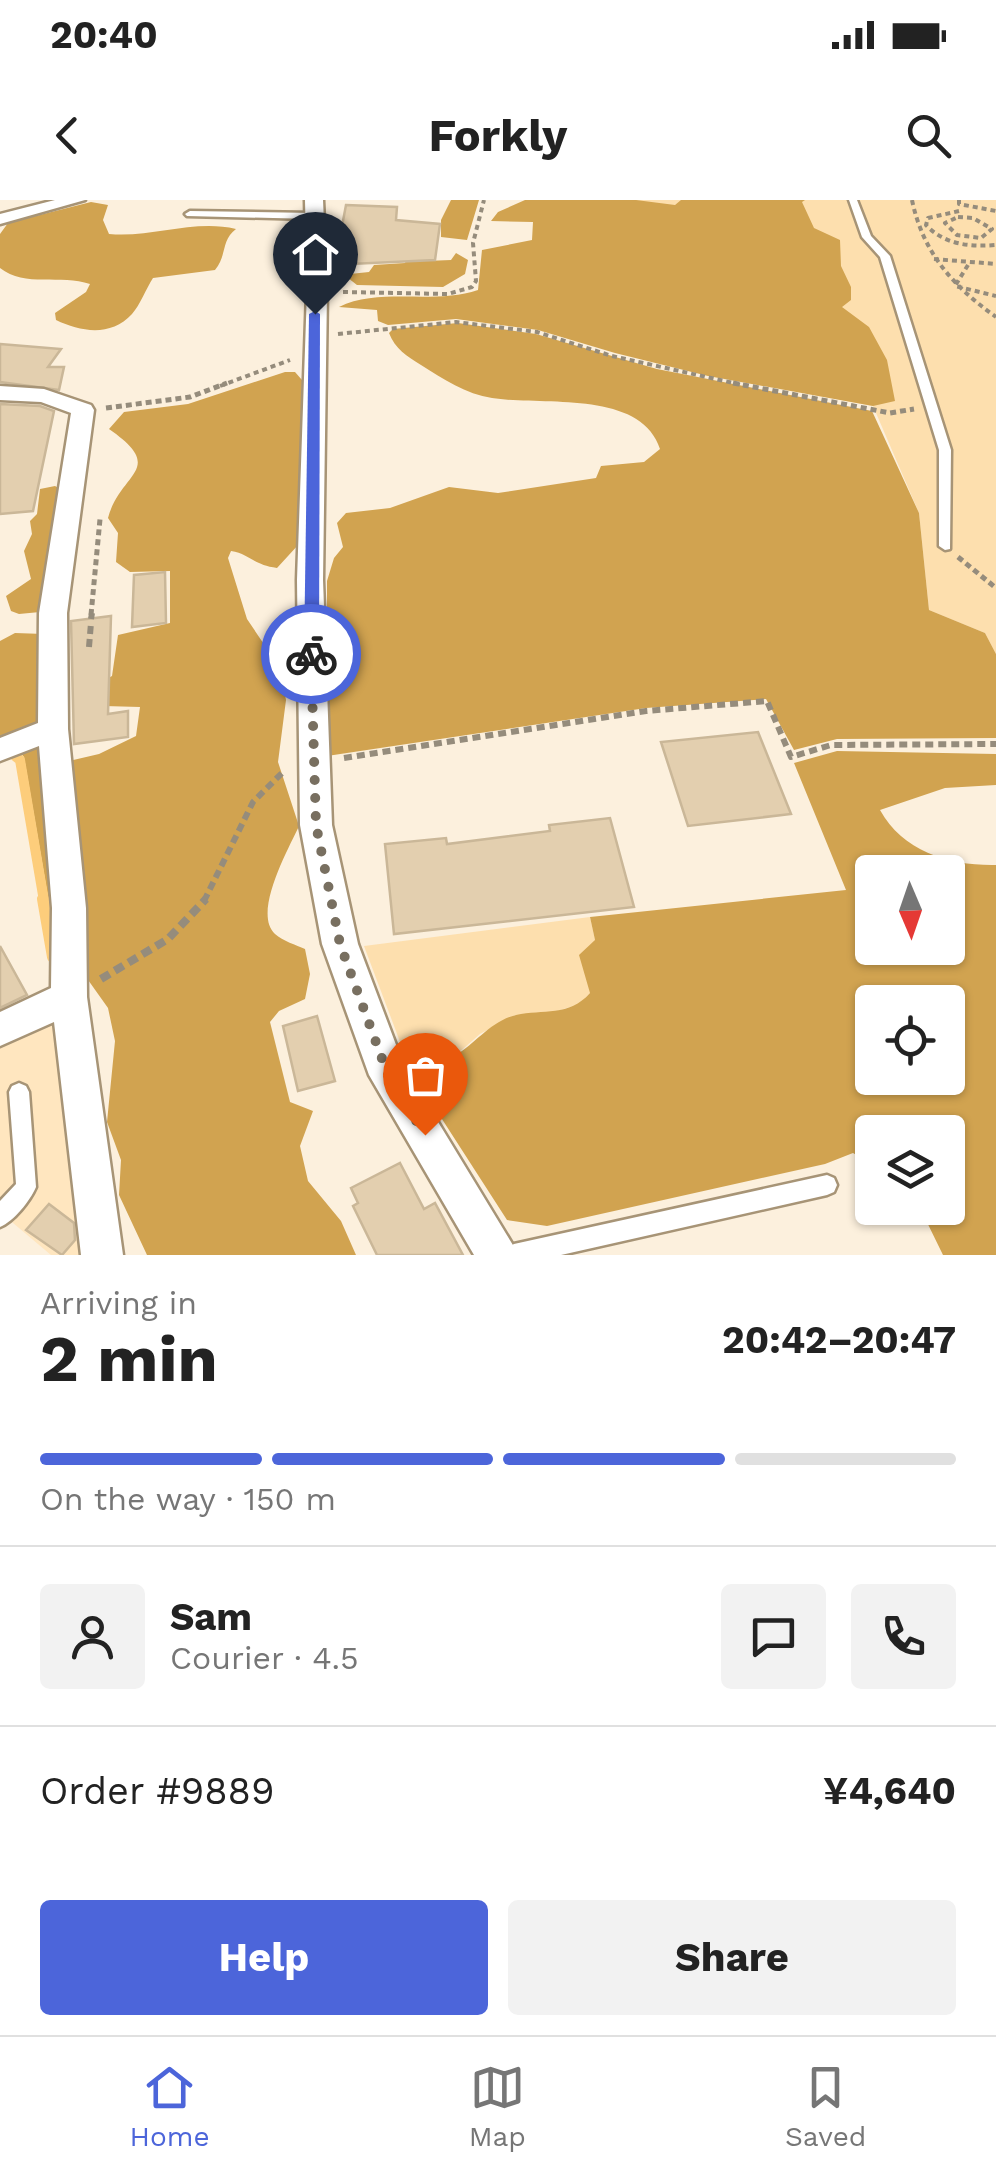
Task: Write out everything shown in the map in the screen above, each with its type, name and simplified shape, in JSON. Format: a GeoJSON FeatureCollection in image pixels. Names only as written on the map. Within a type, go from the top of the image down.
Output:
{"type":"FeatureCollection","features":[{"type":"Feature","properties":{"kind":"street"},"geometry":{"type":"LineString","coordinates":[[0,215],[17,200]]}},
{"type":"Feature","properties":{"kind":"street"},"geometry":{"type":"LineString","coordinates":[[0,215],[76,200]]}},
{"type":"Feature","properties":{"kind":"street"},"geometry":{"type":"LineString","coordinates":[[313,208],[317,292],[312,337],[316,825],[340,944],[388,1075],[498,1255]]}},
{"type":"Feature","properties":{"kind":"street"},"geometry":{"type":"LineString","coordinates":[[0,392],[44,396],[83,410],[54,613],[53,729],[70,908],[70,997],[102,1255]]}},
{"type":"Feature","properties":{"kind":"street"},"geometry":{"type":"LineString","coordinates":[[0,750],[53,729]]}},
{"type":"Feature","properties":{"kind":"street"},"geometry":{"type":"LineString","coordinates":[[0,1030],[70,997]]}},
{"type":"Feature","properties":{"kind":"lane"},"geometry":{"type":"LineString","coordinates":[[853,200],[867,237],[885,256],[890,269],[945,450],[945,546]]}},
{"type":"Feature","properties":{"kind":"lane"},"geometry":{"type":"LineString","coordinates":[[190,214],[313,208]]}},
{"type":"Feature","properties":{"kind":"lane"},"geometry":{"type":"LineString","coordinates":[[0,1217],[26,1187],[18,1092]]}},
{"type":"Feature","properties":{"kind":"lane"},"geometry":{"type":"LineString","coordinates":[[514,1255],[827,1185]]}},
{"type":"Feature","properties":{"kind":"path"},"geometry":{"type":"LineString","coordinates":[[317,292],[448,294],[472,287],[476,281],[473,244],[484,200]]}},
{"type":"Feature","properties":{"kind":"path"},"geometry":{"type":"LineString","coordinates":[[912,200],[925,247],[955,286],[996,317]]}},
{"type":"Feature","properties":{"kind":"path"},"geometry":{"type":"LineString","coordinates":[[946,226],[944,223],[959,208]]}},
{"type":"Feature","properties":{"kind":"path"},"geometry":{"type":"LineString","coordinates":[[926,225],[946,226],[957,235],[974,238],[988,235],[994,229],[959,208]]}},
{"type":"Feature","properties":{"kind":"path"},"geometry":{"type":"LineString","coordinates":[[926,225],[928,218],[959,208],[996,211]]}},
{"type":"Feature","properties":{"kind":"path"},"geometry":{"type":"LineString","coordinates":[[926,225],[944,240],[996,245]]}},
{"type":"Feature","properties":{"kind":"path"},"geometry":{"type":"LineString","coordinates":[[974,238],[984,265]]}},
{"type":"Feature","properties":{"kind":"path"},"geometry":{"type":"LineString","coordinates":[[933,258],[996,264]]}},
{"type":"Feature","properties":{"kind":"path"},"geometry":{"type":"LineString","coordinates":[[955,286],[968,264]]}},
{"type":"Feature","properties":{"kind":"path"},"geometry":{"type":"LineString","coordinates":[[955,286],[996,296]]}},
{"type":"Feature","properties":{"kind":"path"},"geometry":{"type":"LineString","coordinates":[[347,332],[456,322],[537,332],[612,356],[705,378],[890,413],[930,407]]}},
{"type":"Feature","properties":{"kind":"path"},"geometry":{"type":"LineString","coordinates":[[83,410],[190,397],[286,364],[312,337]]}},
{"type":"Feature","properties":{"kind":"path"},"geometry":{"type":"LineString","coordinates":[[945,546],[996,588]]}},
{"type":"Feature","properties":{"kind":"path"},"geometry":{"type":"LineString","coordinates":[[89,648],[91,622]]}},
{"type":"Feature","properties":{"kind":"path"},"geometry":{"type":"LineString","coordinates":[[70,997],[167,940],[200,908],[222,868],[243,812],[273,779],[296,762],[313,763],[646,712],[767,702],[791,757],[831,745],[996,744]]}},
{"type":"Feature","properties":{"kind":"shaded area"},"geometry":{"type":"Polygon","coordinates":[[[451,200],[479,200],[467,240],[441,237],[441,220],[451,200]]]}},
{"type":"Feature","properties":{"kind":"shaded area"},"geometry":{"type":"Polygon","coordinates":[[[525,200],[636,200],[675,205],[681,200],[805,200],[802,202],[814,228],[840,240],[841,266],[851,287],[851,300],[842,307],[869,327],[887,360],[895,401],[873,406],[708,376],[538,330],[456,319],[388,325],[378,321],[377,310],[339,307],[372,298],[444,296],[478,290],[482,250],[532,240],[533,222],[491,221],[498,212],[525,200]]]}},
{"type":"Feature","properties":{"kind":"shaded area"},"geometry":{"type":"Polygon","coordinates":[[[612,200],[996,200],[996,654],[985,633],[929,610],[919,513],[873,406],[810,394],[612,200]]]}},
{"type":"Feature","properties":{"kind":"shaded area"},"geometry":{"type":"Polygon","coordinates":[[[91,202],[108,205],[103,220],[109,234],[204,226],[236,229],[228,238],[215,270],[153,278],[124,321],[105,329],[85,329],[56,320],[55,313],[86,292],[90,284],[10,274],[0,268],[0,234],[8,223],[91,202]]]}},
{"type":"Feature","properties":{"kind":"shaded area"},"geometry":{"type":"Polygon","coordinates":[[[409,253],[423,253],[426,261],[451,260],[456,253],[468,260],[465,274],[443,287],[357,285],[348,278],[350,274],[369,272],[374,265],[405,263],[409,253]]]}},
{"type":"Feature","properties":{"kind":"shaded area"},"geometry":{"type":"Polygon","coordinates":[[[458,323],[536,334],[657,369],[872,411],[919,513],[929,610],[985,633],[996,654],[996,738],[837,739],[794,750],[766,699],[646,708],[327,756],[327,581],[334,558],[343,547],[337,523],[346,513],[390,508],[449,487],[498,493],[596,478],[601,466],[644,462],[660,449],[649,430],[633,417],[611,409],[492,398],[464,389],[406,355],[389,333],[393,329],[458,323]]]}},
{"type":"Feature","properties":{"kind":"shaded area"},"geometry":{"type":"Polygon","coordinates":[[[295,372],[302,380],[299,544],[277,568],[231,551],[228,558],[247,619],[280,668],[286,700],[278,762],[299,826],[275,880],[268,911],[275,934],[305,949],[310,974],[305,999],[279,1011],[270,1022],[290,1102],[313,1111],[300,1146],[308,1181],[341,1221],[356,1255],[147,1255],[119,1195],[121,1160],[107,1122],[115,1041],[108,1008],[81,970],[69,761],[99,754],[136,736],[140,707],[104,706],[103,681],[112,676],[118,635],[170,623],[170,571],[130,572],[116,562],[118,533],[108,518],[138,463],[126,443],[109,429],[124,412],[188,404],[295,372]]]}},
{"type":"Feature","properties":{"kind":"shaded area"},"geometry":{"type":"Polygon","coordinates":[[[55,486],[62,490],[40,612],[19,614],[11,611],[6,596],[31,579],[24,551],[32,534],[30,521],[37,514],[40,489],[55,486]]]}},
{"type":"Feature","properties":{"kind":"shaded area"},"geometry":{"type":"Polygon","coordinates":[[[15,633],[44,634],[38,725],[0,744],[0,641],[15,633]]]}},
{"type":"Feature","properties":{"kind":"shaded area"},"geometry":{"type":"Polygon","coordinates":[[[42,739],[58,955],[24,757],[18,750],[42,739]]]}},
{"type":"Feature","properties":{"kind":"shaded area"},"geometry":{"type":"Polygon","coordinates":[[[837,751],[996,754],[996,785],[945,788],[880,810],[902,836],[933,855],[855,855],[855,965],[965,965],[965,863],[996,865],[996,1255],[943,1255],[928,1225],[965,1225],[965,1115],[855,1115],[855,1154],[825,1164],[547,1226],[507,1220],[411,1071],[456,1055],[507,1018],[564,1009],[582,1001],[590,993],[579,955],[595,940],[590,917],[846,890],[794,763],[837,751]]]}},
{"type":"Feature","properties":{"kind":"shaded area"},"geometry":{"type":"Polygon","coordinates":[[[590,917],[595,940],[590,993],[580,1004],[544,1015],[515,1015],[480,1034],[455,1056],[411,1071],[364,946],[590,917]]]}},
{"type":"Feature","properties":{"kind":"shaded area"},"geometry":{"type":"Polygon","coordinates":[[[61,1008],[92,1255],[51,1255],[0,1212],[0,1038],[61,1008]]]}},
{"type":"Feature","properties":{"kind":"building"},"geometry":{"type":"Polygon","coordinates":[[[346,205],[397,207],[396,220],[440,224],[435,260],[351,264],[352,242],[339,242],[346,205]]]}},
{"type":"Feature","properties":{"kind":"building"},"geometry":{"type":"Polygon","coordinates":[[[0,344],[61,349],[48,367],[64,367],[59,390],[0,382],[0,344]]]}},
{"type":"Feature","properties":{"kind":"building"},"geometry":{"type":"Polygon","coordinates":[[[0,404],[40,406],[54,411],[33,511],[0,514],[0,404]]]}},
{"type":"Feature","properties":{"kind":"building"},"geometry":{"type":"Polygon","coordinates":[[[165,572],[166,623],[132,627],[134,575],[165,572]]]}},
{"type":"Feature","properties":{"kind":"building"},"geometry":{"type":"Polygon","coordinates":[[[111,616],[108,714],[128,711],[128,737],[74,744],[71,621],[111,616]]]}},
{"type":"Feature","properties":{"kind":"building"},"geometry":{"type":"Polygon","coordinates":[[[758,732],[791,814],[688,826],[661,742],[758,732]]]}},
{"type":"Feature","properties":{"kind":"building"},"geometry":{"type":"Polygon","coordinates":[[[610,818],[634,907],[394,934],[385,844],[446,838],[447,844],[550,831],[549,825],[610,818]]]}},
{"type":"Feature","properties":{"kind":"building"},"geometry":{"type":"Polygon","coordinates":[[[0,946],[27,995],[0,1008],[0,946]]]}},
{"type":"Feature","properties":{"kind":"building"},"geometry":{"type":"Polygon","coordinates":[[[317,1016],[335,1081],[298,1091],[283,1026],[317,1016]]]}},
{"type":"Feature","properties":{"kind":"building"},"geometry":{"type":"Polygon","coordinates":[[[400,1163],[424,1209],[435,1203],[463,1255],[377,1255],[353,1206],[358,1203],[351,1188],[400,1163]]]}},
{"type":"Feature","properties":{"kind":"building"},"geometry":{"type":"Polygon","coordinates":[[[49,1204],[74,1223],[75,1240],[62,1255],[26,1230],[49,1204]]]}},
{"type":"Feature","properties":{"kind":"waterway"},"geometry":{"type":"LineString","coordinates":[[15,756],[20,760],[44,901]]}},
{"type":"Feature","properties":{"kind":"waterway"},"geometry":{"type":"LineString","coordinates":[[43,899],[53,957]]}},
{"type":"Feature","properties":{"kind":"way so far"},"geometry":{"type":"LineString","coordinates":[[311,654],[316,825],[340,944],[388,1075],[425,1135]]}},
{"type":"Feature","properties":{"kind":"route"},"geometry":{"type":"LineString","coordinates":[[311,654],[315,314]]}}]}
